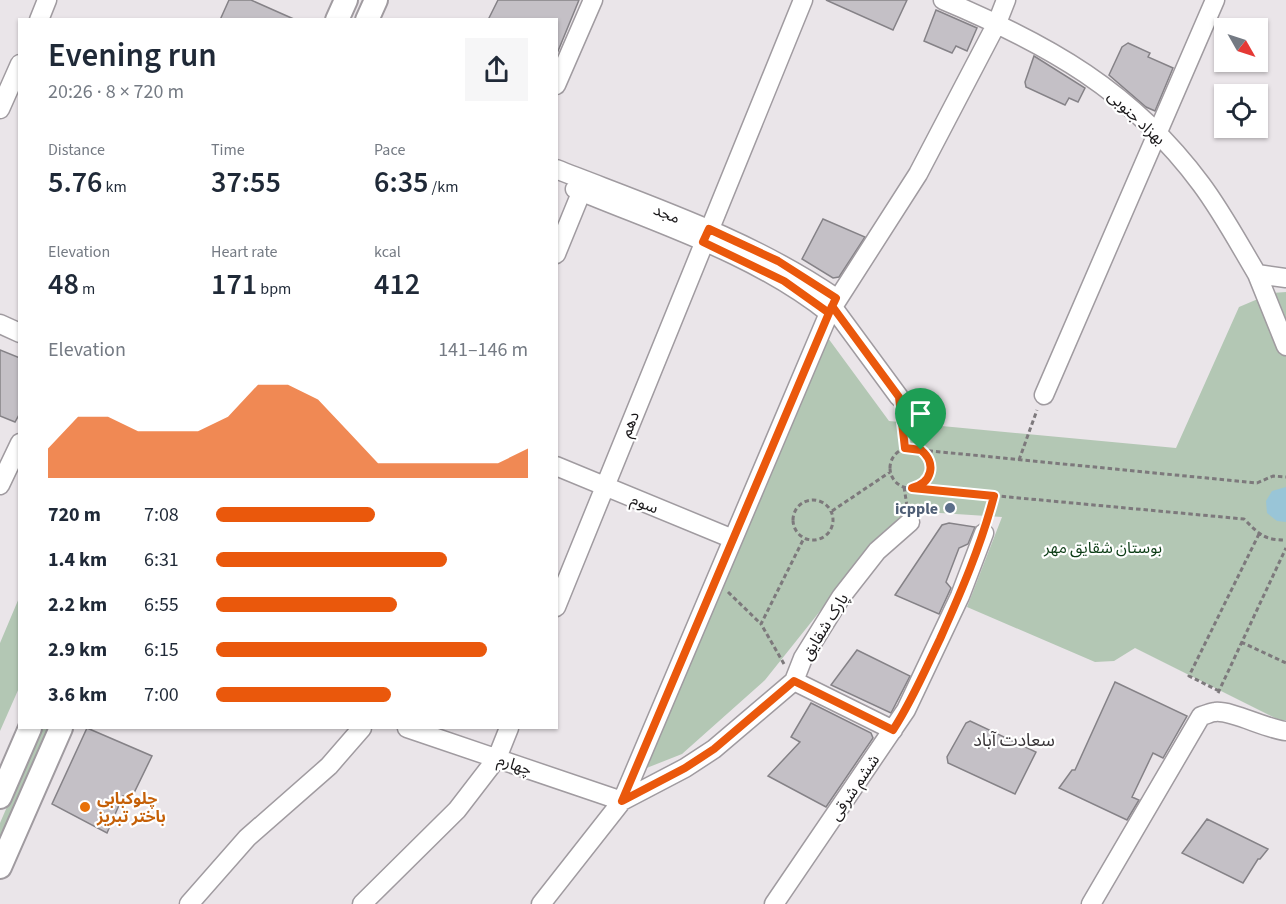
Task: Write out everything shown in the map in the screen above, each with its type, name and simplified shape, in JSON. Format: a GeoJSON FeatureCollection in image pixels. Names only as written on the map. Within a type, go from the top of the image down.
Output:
{"type":"FeatureCollection","features":[{"type":"Feature","properties":{"kind":"main road"},"geometry":{"type":"LineString","coordinates":[[338,18],[346,0]]}},
{"type":"Feature","properties":{"kind":"main road"},"geometry":{"type":"LineString","coordinates":[[368,18],[376,0]]}},
{"type":"Feature","properties":{"kind":"main road"},"geometry":{"type":"LineString","coordinates":[[0,797],[30,729]]}},
{"type":"Feature","properties":{"kind":"main road"},"geometry":{"type":"LineString","coordinates":[[0,867],[61,729]]}},
{"type":"Feature","properties":{"kind":"street"},"geometry":{"type":"LineString","coordinates":[[40,18],[47,0]]}},
{"type":"Feature","properties":{"kind":"street"},"geometry":{"type":"LineString","coordinates":[[558,80],[593,0]]}},
{"type":"Feature","properties":{"kind":"street","name":"دهم"},"geometry":{"type":"LineString","coordinates":[[558,602],[803,0]]}},
{"type":"Feature","properties":{"kind":"street","name":"بهزاد جنوبی"},"geometry":{"type":"LineString","coordinates":[[944,0],[1051,50],[1096,79],[1157,135],[1202,185],[1257,274],[1286,346]]}},
{"type":"Feature","properties":{"kind":"street"},"geometry":{"type":"LineString","coordinates":[[541,904],[622,801],[833,306],[918,174],[997,23],[1006,0]]}},
{"type":"Feature","properties":{"kind":"street"},"geometry":{"type":"LineString","coordinates":[[1044,394],[1215,0]]}},
{"type":"Feature","properties":{"kind":"street"},"geometry":{"type":"LineString","coordinates":[[0,108],[18,68]]}},
{"type":"Feature","properties":{"kind":"street","name":"مجد"},"geometry":{"type":"LineString","coordinates":[[558,170],[583,186],[706,236],[833,306],[899,397]]}},
{"type":"Feature","properties":{"kind":"street","name":"مجد"},"geometry":{"type":"LineString","coordinates":[[558,182],[583,186]]}},
{"type":"Feature","properties":{"kind":"street"},"geometry":{"type":"LineString","coordinates":[[558,249],[583,186]]}},
{"type":"Feature","properties":{"kind":"street"},"geometry":{"type":"LineString","coordinates":[[1257,274],[1286,278]]}},
{"type":"Feature","properties":{"kind":"street"},"geometry":{"type":"LineString","coordinates":[[0,324],[18,332]]}},
{"type":"Feature","properties":{"kind":"street"},"geometry":{"type":"LineString","coordinates":[[0,485],[18,447]]}},
{"type":"Feature","properties":{"kind":"street","name":"سوم"},"geometry":{"type":"LineString","coordinates":[[558,467],[733,539]]}},
{"type":"Feature","properties":{"kind":"street","name":"پارک شقایق"},"geometry":{"type":"LineString","coordinates":[[622,801],[685,768],[714,749],[794,681],[803,658],[841,597],[878,551],[910,522]]}},
{"type":"Feature","properties":{"kind":"street","name":"ششم شرقی"},"geometry":{"type":"LineString","coordinates":[[774,904],[893,730],[918,687],[960,596],[984,533]]}},
{"type":"Feature","properties":{"kind":"street"},"geometry":{"type":"LineString","coordinates":[[794,681],[893,730]]}},
{"type":"Feature","properties":{"kind":"street"},"geometry":{"type":"LineString","coordinates":[[1091,904],[1201,717],[1214,712],[1222,712],[1275,730],[1286,731]]}},
{"type":"Feature","properties":{"kind":"street"},"geometry":{"type":"LineString","coordinates":[[189,904],[247,838],[328,766],[361,729]]}},
{"type":"Feature","properties":{"kind":"street","name":"چهارم"},"geometry":{"type":"LineString","coordinates":[[410,729],[622,801]]}},
{"type":"Feature","properties":{"kind":"street"},"geometry":{"type":"LineString","coordinates":[[362,904],[457,810],[497,758],[509,729]]}},
{"type":"Feature","properties":{"kind":"path"},"geometry":{"type":"LineString","coordinates":[[1018,459],[1044,394]]}},
{"type":"Feature","properties":{"kind":"path"},"geometry":{"type":"LineString","coordinates":[[899,397],[905,448]]}},
{"type":"Feature","properties":{"kind":"path"},"geometry":{"type":"LineString","coordinates":[[1286,477],[1273,476],[1257,483],[905,448],[894,455],[890,466],[890,472],[898,484],[912,488],[1244,519],[1259,534],[1269,540],[1286,540]]}},
{"type":"Feature","properties":{"kind":"path"},"geometry":{"type":"LineString","coordinates":[[912,488],[924,483],[930,472],[929,460],[921,450]]}},
{"type":"Feature","properties":{"kind":"path"},"geometry":{"type":"LineString","coordinates":[[831,512],[890,472]]}},
{"type":"Feature","properties":{"kind":"path"},"geometry":{"type":"LineString","coordinates":[[984,533],[994,496]]}},
{"type":"Feature","properties":{"kind":"path"},"geometry":{"type":"LineString","coordinates":[[816,501],[827,506],[831,512],[832,525],[826,536],[813,540],[804,538],[794,526],[798,507],[803,503],[816,501]]}},
{"type":"Feature","properties":{"kind":"path"},"geometry":{"type":"LineString","coordinates":[[1219,691],[1189,676],[1259,534]]}},
{"type":"Feature","properties":{"kind":"path"},"geometry":{"type":"LineString","coordinates":[[761,624],[804,538]]}},
{"type":"Feature","properties":{"kind":"path"},"geometry":{"type":"LineString","coordinates":[[1201,717],[1219,691],[1286,548]]}},
{"type":"Feature","properties":{"kind":"path"},"geometry":{"type":"LineString","coordinates":[[716,580],[761,624],[794,681]]}},
{"type":"Feature","properties":{"kind":"path"},"geometry":{"type":"LineString","coordinates":[[1241,642],[1286,663]]}},
{"type":"Feature","properties":{"kind":"green space","name":"بوستان شقایق مهر"},"geometry":{"type":"Polygon","coordinates":[[[1286,292],[1286,720],[1279,720],[1135,648],[1114,661],[1095,662],[967,607],[1002,517],[925,512],[917,521],[884,531],[765,680],[682,754],[639,771],[828,338],[889,421],[1176,448],[1239,307],[1272,293],[1286,292]]]}},
{"type":"Feature","properties":{"kind":"green space"},"geometry":{"type":"Polygon","coordinates":[[[18,600],[18,690],[0,731],[0,643],[18,600]]]}},
{"type":"Feature","properties":{"kind":"green space"},"geometry":{"type":"Polygon","coordinates":[[[41,729],[49,729],[0,845],[0,823],[41,729]]]}},
{"type":"Feature","properties":{"kind":"water"},"geometry":{"type":"Polygon","coordinates":[[[1286,487],[1286,522],[1277,521],[1267,513],[1266,501],[1272,491],[1286,487]]]}},
{"type":"Feature","properties":{"kind":"building"},"geometry":{"type":"Polygon","coordinates":[[[229,0],[251,0],[292,18],[221,18],[229,0]]]}},
{"type":"Feature","properties":{"kind":"building"},"geometry":{"type":"Polygon","coordinates":[[[498,0],[579,0],[558,51],[558,18],[489,18],[498,0]]]}},
{"type":"Feature","properties":{"kind":"building"},"geometry":{"type":"Polygon","coordinates":[[[826,0],[907,0],[893,30],[826,0]]]}},
{"type":"Feature","properties":{"kind":"building"},"geometry":{"type":"Polygon","coordinates":[[[936,10],[977,28],[967,51],[956,46],[952,53],[924,41],[936,10]]]}},
{"type":"Feature","properties":{"kind":"building"},"geometry":{"type":"Polygon","coordinates":[[[1128,43],[1150,53],[1148,57],[1173,68],[1155,111],[1146,107],[1109,75],[1122,47],[1128,43]]]}},
{"type":"Feature","properties":{"kind":"building"},"geometry":{"type":"Polygon","coordinates":[[[1034,56],[1085,88],[1078,102],[1069,98],[1065,105],[1026,87],[1025,82],[1034,56]]]}},
{"type":"Feature","properties":{"kind":"building"},"geometry":{"type":"Polygon","coordinates":[[[823,219],[865,237],[839,277],[833,278],[802,259],[823,219]]]}},
{"type":"Feature","properties":{"kind":"building"},"geometry":{"type":"Polygon","coordinates":[[[0,350],[18,357],[18,417],[15,422],[0,416],[0,350]]]}},
{"type":"Feature","properties":{"kind":"building"},"geometry":{"type":"Polygon","coordinates":[[[949,523],[975,527],[968,544],[959,548],[946,582],[951,588],[939,614],[895,595],[942,525],[949,523]]]}},
{"type":"Feature","properties":{"kind":"building"},"geometry":{"type":"Polygon","coordinates":[[[857,650],[910,676],[891,713],[831,685],[857,650]]]}},
{"type":"Feature","properties":{"kind":"building"},"geometry":{"type":"Polygon","coordinates":[[[1115,682],[1187,716],[1163,758],[1153,753],[1132,797],[1139,800],[1127,820],[1059,788],[1072,770],[1075,770],[1115,682]]]}},
{"type":"Feature","properties":{"kind":"building"},"geometry":{"type":"Polygon","coordinates":[[[811,703],[871,733],[873,738],[826,807],[768,776],[800,742],[791,737],[811,703]]]}},
{"type":"Feature","properties":{"kind":"building"},"geometry":{"type":"Polygon","coordinates":[[[970,721],[1036,752],[1015,794],[948,763],[947,757],[966,723],[970,721]]]}},
{"type":"Feature","properties":{"kind":"building"},"geometry":{"type":"Polygon","coordinates":[[[87,729],[152,756],[131,799],[123,796],[107,833],[52,804],[87,729]]]}},
{"type":"Feature","properties":{"kind":"building"},"geometry":{"type":"Polygon","coordinates":[[[1207,819],[1268,849],[1258,859],[1243,883],[1182,853],[1207,819]]]}},
{"type":"Feature","properties":{"kind":"place","name":"icpple"},"geometry":{"type":"Point","coordinates":[950,508]}},
{"type":"Feature","properties":{"kind":"place","name":"چلوکبابی باختر تبریز"},"geometry":{"type":"Point","coordinates":[85,807]}},
{"type":"Feature","properties":{"kind":"district","name":"سعادت آباد"},"geometry":{"type":"Point","coordinates":[1014,740]}},
{"type":"Feature","properties":{"kind":"route"},"geometry":{"type":"LineString","coordinates":[[921,450],[905,448],[899,397],[832,306],[829,313],[809,297],[765,270],[703,242],[709,229],[735,239],[778,261],[836,298],[832,306],[829,313],[622,801],[685,768],[714,749],[794,681],[893,730],[918,687],[960,596],[984,533],[994,496],[912,488],[924,483],[930,472],[929,460],[921,450]]}}]}
